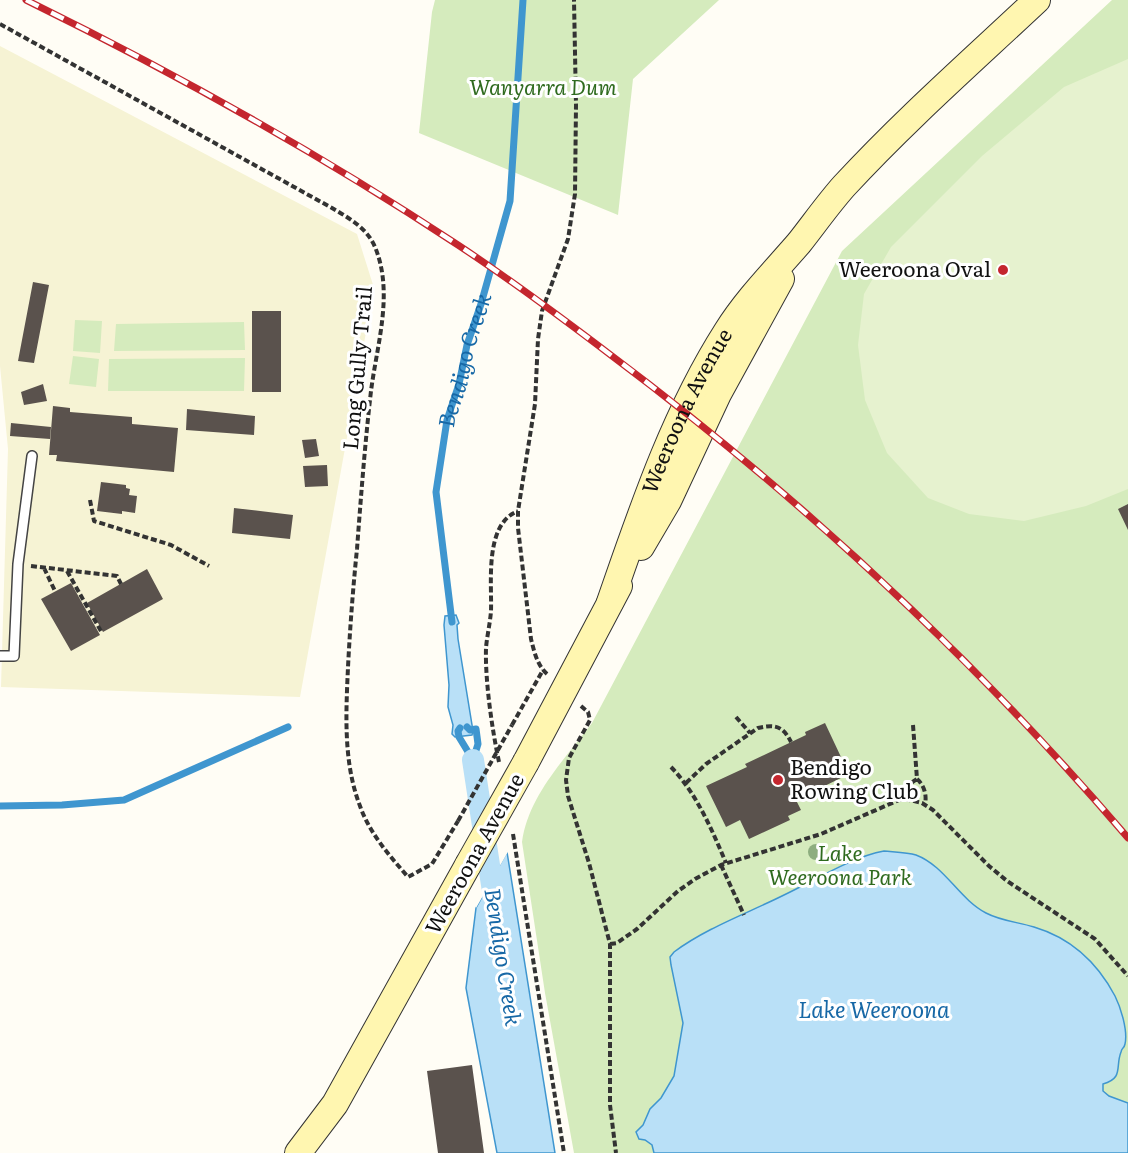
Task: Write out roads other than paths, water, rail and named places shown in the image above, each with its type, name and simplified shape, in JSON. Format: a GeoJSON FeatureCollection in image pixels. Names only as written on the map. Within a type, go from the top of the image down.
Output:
{"type":"FeatureCollection","features":[{"type":"Feature","properties":{"kind":"main road","name":"Weeroona Avenue"},"geometry":{"type":"LineString","coordinates":[[298,1153],[335,1104],[526,762],[610,602],[668,501],[717,394],[800,241],[842,189],[878,150],[1037,0]]}},
{"type":"Feature","properties":{"kind":"main road","name":"Weeroona Avenue"},"geometry":{"type":"LineString","coordinates":[[320,1153],[335,1104]]}},
{"type":"Feature","properties":{"kind":"lane"},"geometry":{"type":"LineString","coordinates":[[0,656],[14,656],[18,564],[33,456]]}},
{"type":"Feature","properties":{"kind":"water"},"geometry":{"type":"Polygon","coordinates":[[[456,615],[459,623],[457,625],[458,639],[473,731],[472,735],[455,737],[452,734],[453,725],[448,707],[449,685],[444,625],[445,616],[456,615]]]}},
{"type":"Feature","properties":{"kind":"water","name":"Lake Weeroona"},"geometry":{"type":"Polygon","coordinates":[[[884,851],[912,854],[926,860],[944,874],[976,907],[998,918],[1034,927],[1060,938],[1082,953],[1100,972],[1115,996],[1125,1026],[1126,1039],[1119,1057],[1118,1071],[1114,1079],[1103,1084],[1103,1091],[1109,1096],[1128,1103],[1128,1153],[654,1153],[652,1145],[639,1139],[636,1132],[643,1125],[650,1109],[661,1098],[674,1076],[683,1023],[671,965],[670,957],[674,952],[713,928],[833,870],[859,858],[884,851]]]}},
{"type":"Feature","properties":{"kind":"water"},"geometry":{"type":"Polygon","coordinates":[[[507,852],[555,1153],[497,1153],[466,988],[476,908],[507,852]]]}},
{"type":"Feature","properties":{"kind":"waterway","name":"Bendigo Creek"},"geometry":{"type":"LineString","coordinates":[[452,622],[436,492],[447,420],[510,201],[523,0]]}},
{"type":"Feature","properties":{"kind":"waterway"},"geometry":{"type":"LineString","coordinates":[[0,806],[62,805],[124,800],[288,727]]}},
{"type":"Feature","properties":{"kind":"waterway","name":"Bendigo Creek"},"geometry":{"type":"LineString","coordinates":[[467,727],[470,730],[476,729],[478,744],[473,760]]}},
{"type":"Feature","properties":{"kind":"waterway","name":"Bendigo Creek"},"geometry":{"type":"LineString","coordinates":[[460,728],[459,737],[473,760]]}},
{"type":"Feature","properties":{"kind":"waterway","name":"Bendigo Creek"},"geometry":{"type":"LineString","coordinates":[[473,760],[496,911]]}},
{"type":"Feature","properties":{"kind":"railway"},"geometry":{"type":"LineString","coordinates":[[26,0],[192,86],[406,211],[478,258],[612,356],[750,466],[818,523],[883,583],[1009,707],[1128,838]]}},
{"type":"Feature","properties":{"kind":"place","name":"Weeroona Oval"},"geometry":{"type":"Point","coordinates":[1003,270]}},
{"type":"Feature","properties":{"kind":"place","name":"Bendigo Rowing Club"},"geometry":{"type":"Point","coordinates":[778,780]}},
{"type":"Feature","properties":{"kind":"park label","name":"Wanyarra Dum"},"geometry":{"type":"Point","coordinates":[543,88]}},
{"type":"Feature","properties":{"kind":"park label","name":"Lake Weeroona Park"},"geometry":{"type":"Point","coordinates":[840,866]}}]}
